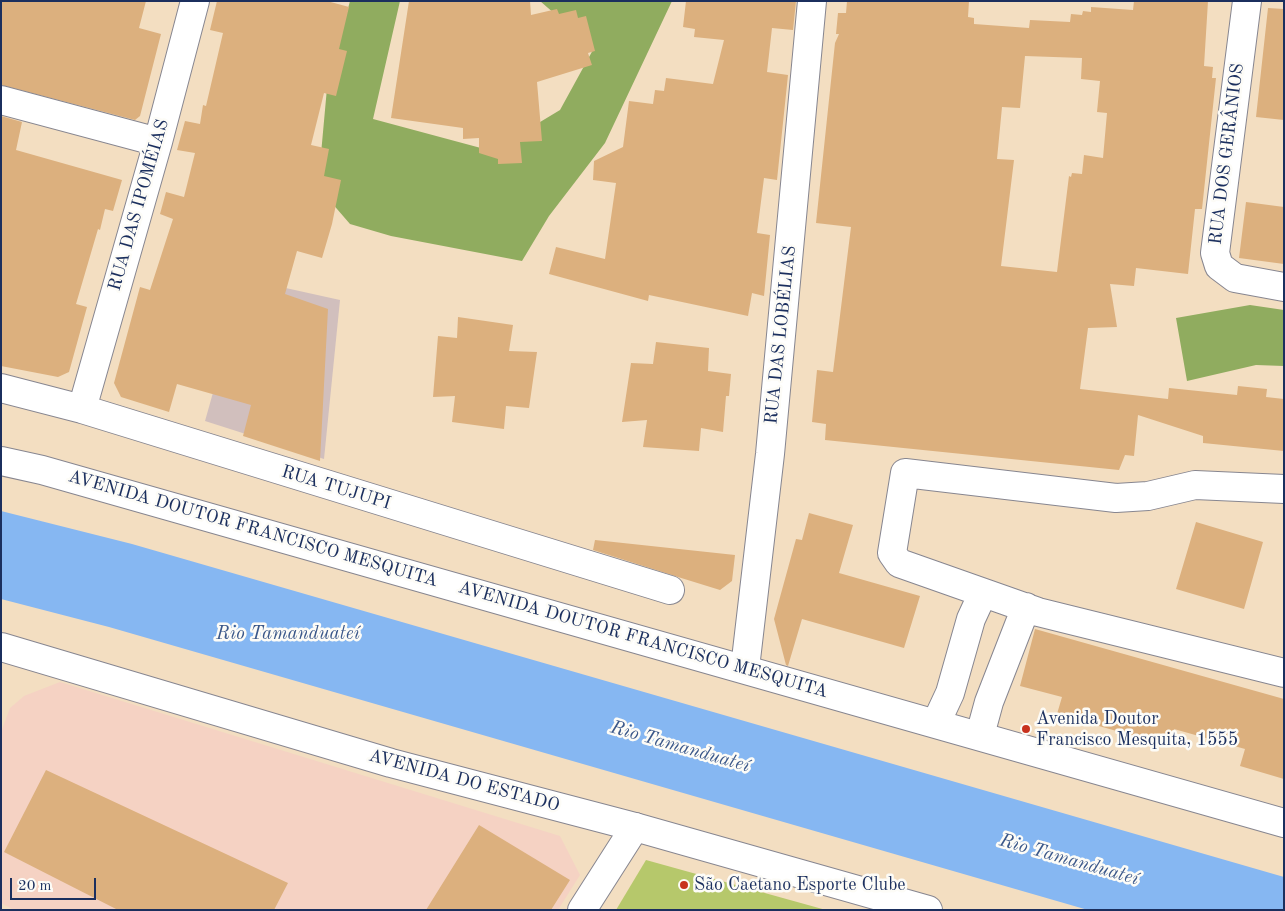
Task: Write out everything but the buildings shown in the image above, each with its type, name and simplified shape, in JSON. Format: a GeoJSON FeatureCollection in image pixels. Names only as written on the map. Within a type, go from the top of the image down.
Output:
{"type":"FeatureCollection","features":[{"type":"Feature","properties":{"kind":"main road","name":"RUA DAS IPOMÉIAS"},"geometry":{"type":"LineString","coordinates":[[82,408],[158,142],[195,1]]}},
{"type":"Feature","properties":{"kind":"main road","name":"RUA DAS LOBÉLIAS"},"geometry":{"type":"LineString","coordinates":[[745,668],[770,454],[812,1]]}},
{"type":"Feature","properties":{"kind":"main road","name":"RUA DOS GERÂNIOS"},"geometry":{"type":"LineString","coordinates":[[1247,1],[1215,253],[1219,266],[1230,276],[1258,284],[1284,287]]}},
{"type":"Feature","properties":{"kind":"main road"},"geometry":{"type":"LineString","coordinates":[[1,100],[158,142]]}},
{"type":"Feature","properties":{"kind":"main road","name":"RUA TUJUPI"},"geometry":{"type":"LineString","coordinates":[[1,388],[82,408],[670,590]]}},
{"type":"Feature","properties":{"kind":"main road","name":"AVENIDA DOUTOR FRANCISCO MESQUITA"},"geometry":{"type":"LineString","coordinates":[[1,461],[42,470],[745,668],[1284,823]]}},
{"type":"Feature","properties":{"kind":"main road"},"geometry":{"type":"LineString","coordinates":[[1284,489],[1195,485],[1148,496],[1116,498],[905,473],[894,531],[892,553],[894,560],[899,563],[1026,607],[1284,673]]}},
{"type":"Feature","properties":{"kind":"main road"},"geometry":{"type":"LineString","coordinates":[[936,723],[950,693],[971,619],[983,593]]}},
{"type":"Feature","properties":{"kind":"main road"},"geometry":{"type":"LineString","coordinates":[[980,736],[989,702],[1026,607]]}},
{"type":"Feature","properties":{"kind":"main road","name":"AVENIDA DO ESTADO"},"geometry":{"type":"LineString","coordinates":[[1,647],[391,763],[635,827],[928,910]]}},
{"type":"Feature","properties":{"kind":"main road"},"geometry":{"type":"LineString","coordinates":[[582,910],[635,827]]}},
{"type":"Feature","properties":{"kind":"shaded area"},"geometry":{"type":"Polygon","coordinates":[[[245,279],[340,300],[324,459],[205,421],[245,279]]]}},
{"type":"Feature","properties":{"kind":"shaded area"},"geometry":{"type":"Polygon","coordinates":[[[60,682],[560,836],[580,875],[558,910],[14,910],[1,903],[1,732],[10,708],[24,696],[60,682]]]}},
{"type":"Feature","properties":{"kind":"green space"},"geometry":{"type":"Polygon","coordinates":[[[350,1],[400,1],[373,119],[492,151],[560,110],[594,48],[540,1],[672,1],[605,143],[549,216],[522,261],[391,236],[350,224],[318,187],[327,88],[350,1]]]}},
{"type":"Feature","properties":{"kind":"green space"},"geometry":{"type":"Polygon","coordinates":[[[1250,305],[1284,310],[1284,366],[1256,365],[1187,381],[1176,318],[1250,305]]]}},
{"type":"Feature","properties":{"kind":"green space","name":"São Caetano Esporte Clube"},"geometry":{"type":"Polygon","coordinates":[[[646,860],[826,910],[616,910],[646,860]]]}},
{"type":"Feature","properties":{"kind":"water","name":"Rio Tamanduateí"},"geometry":{"type":"Polygon","coordinates":[[[1,511],[132,544],[1284,877],[1284,910],[1088,910],[109,627],[1,599],[1,511]]]}},
{"type":"Feature","properties":{"kind":"place","name":"Avenida Doutor Francisco Mesquita, 1555"},"geometry":{"type":"Point","coordinates":[1026,729]}},
{"type":"Feature","properties":{"kind":"place","name":"São Caetano Esporte Clube"},"geometry":{"type":"Point","coordinates":[684,885]}}]}
